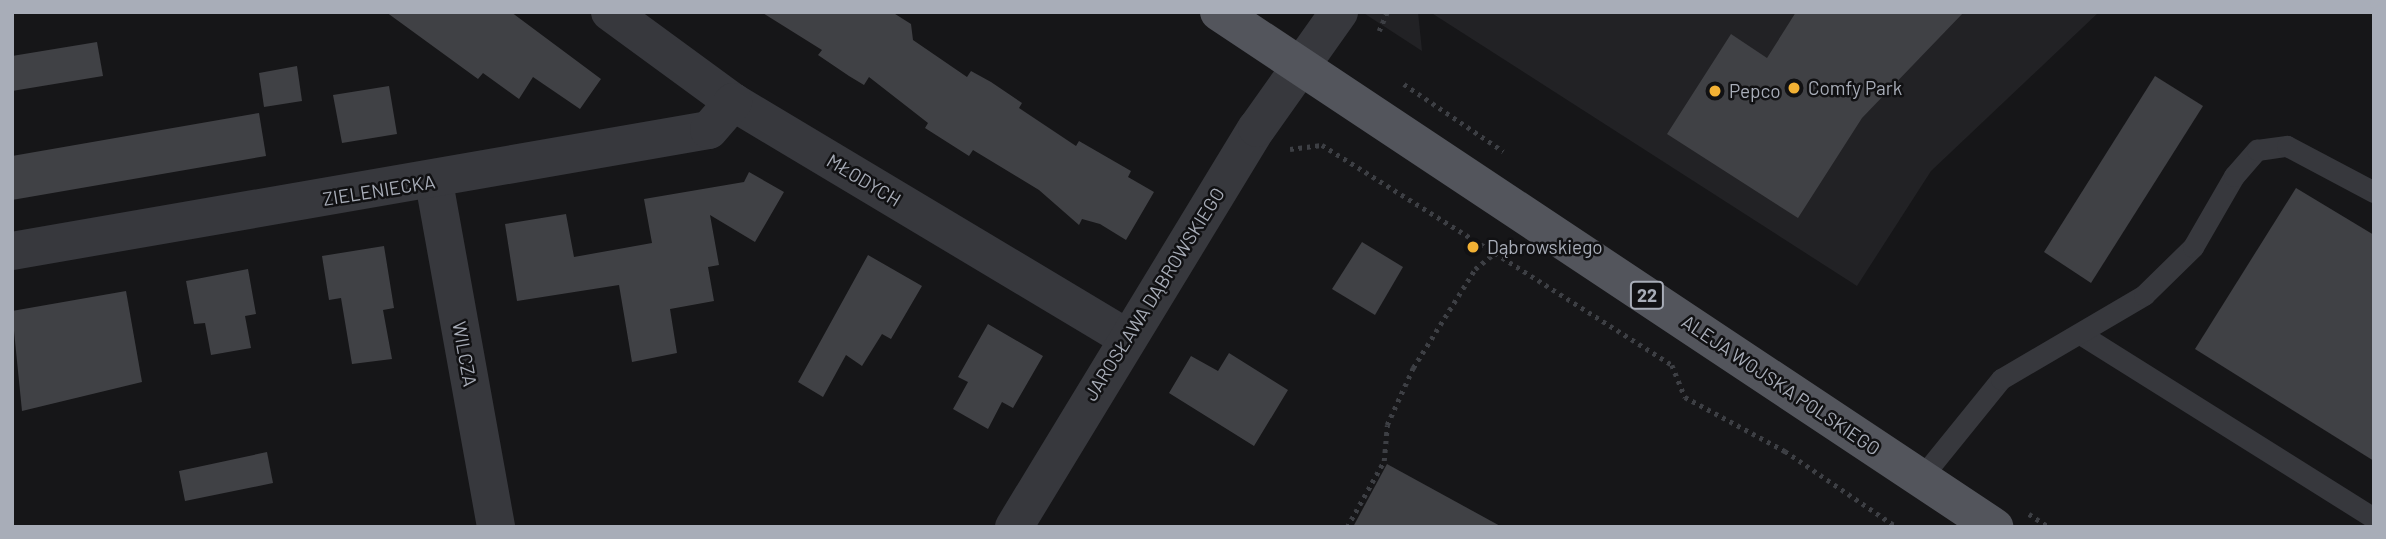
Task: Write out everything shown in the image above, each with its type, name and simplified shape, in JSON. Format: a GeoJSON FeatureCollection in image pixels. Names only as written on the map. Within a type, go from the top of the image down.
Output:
{"type":"FeatureCollection","features":[{"type":"Feature","properties":{"kind":"main road","name":"ALEJA WOJSKA POLSKIEGO"},"geometry":{"type":"LineString","coordinates":[[1219,12],[1994,527]]}},
{"type":"Feature","properties":{"kind":"street","name":"MŁODYCH"},"geometry":{"type":"LineString","coordinates":[[610,12],[733,102],[1125,337]]}},
{"type":"Feature","properties":{"kind":"street","name":"JAROSŁAWA DĄBROWSKIEGO"},"geometry":{"type":"LineString","coordinates":[[1014,527],[1125,337],[1257,128],[1339,12]]}},
{"type":"Feature","properties":{"kind":"street","name":"ZIELENIECKA"},"geometry":{"type":"LineString","coordinates":[[12,251],[434,182],[709,130],[733,102]]}},
{"type":"Feature","properties":{"kind":"street","name":"WILCZA"},"geometry":{"type":"LineString","coordinates":[[434,182],[496,527]]}},
{"type":"Feature","properties":{"kind":"lane"},"geometry":{"type":"LineString","coordinates":[[1920,479],[2001,379],[2082,335],[2144,295],[2193,247],[2234,176],[2257,150],[2287,146],[2374,192]]}},
{"type":"Feature","properties":{"kind":"lane"},"geometry":{"type":"LineString","coordinates":[[2082,335],[2374,518]]}},
{"type":"Feature","properties":{"kind":"path"},"geometry":{"type":"LineString","coordinates":[[1379,31],[1387,12]]}},
{"type":"Feature","properties":{"kind":"path"},"geometry":{"type":"LineString","coordinates":[[1257,128],[1288,150],[1322,145],[1672,365],[1685,397],[1785,451],[1897,527]]}},
{"type":"Feature","properties":{"kind":"path"},"geometry":{"type":"LineString","coordinates":[[1347,527],[1384,461],[1387,425],[1413,368],[1475,269],[1495,253]]}},
{"type":"Feature","properties":{"kind":"shaded area"},"geometry":{"type":"Polygon","coordinates":[[[1362,12],[1418,12],[1422,51],[1362,12]]]}},
{"type":"Feature","properties":{"kind":"shaded area","name":"Comfy Park"},"geometry":{"type":"Polygon","coordinates":[[[1430,12],[2099,12],[1931,171],[1857,286],[1430,12]]]}},
{"type":"Feature","properties":{"kind":"building"},"geometry":{"type":"Polygon","coordinates":[[[386,12],[511,12],[601,79],[580,109],[533,77],[519,99],[483,73],[478,79],[386,12]]]}},
{"type":"Feature","properties":{"kind":"building"},"geometry":{"type":"Polygon","coordinates":[[[761,12],[892,12],[911,24],[913,40],[967,77],[971,71],[991,82],[1022,103],[1019,108],[1076,146],[1079,141],[1131,171],[1128,177],[1154,192],[1126,240],[1100,224],[1082,219],[1079,225],[1039,190],[973,150],[969,156],[925,128],[928,123],[869,77],[864,85],[849,76],[818,55],[822,50],[761,12]]]}},
{"type":"Feature","properties":{"kind":"building","name":"Comfy Park"},"geometry":{"type":"Polygon","coordinates":[[[1796,12],[1964,12],[1862,118],[1798,218],[1667,134],[1731,34],[1767,58],[1796,12]]]}},
{"type":"Feature","properties":{"kind":"building"},"geometry":{"type":"Polygon","coordinates":[[[97,42],[103,76],[12,91],[12,56],[97,42]]]}},
{"type":"Feature","properties":{"kind":"building"},"geometry":{"type":"Polygon","coordinates":[[[297,66],[302,101],[264,107],[259,73],[297,66]]]}},
{"type":"Feature","properties":{"kind":"building"},"geometry":{"type":"Polygon","coordinates":[[[2155,76],[2203,106],[2091,283],[2044,252],[2155,76]]]}},
{"type":"Feature","properties":{"kind":"building"},"geometry":{"type":"Polygon","coordinates":[[[389,86],[397,134],[342,143],[333,95],[389,86]]]}},
{"type":"Feature","properties":{"kind":"building"},"geometry":{"type":"Polygon","coordinates":[[[259,113],[266,156],[12,200],[12,156],[259,113]]]}},
{"type":"Feature","properties":{"kind":"building"},"geometry":{"type":"Polygon","coordinates":[[[749,172],[784,192],[755,242],[710,215],[719,265],[708,267],[714,301],[670,309],[677,353],[632,362],[619,285],[517,301],[505,224],[566,214],[574,257],[652,243],[644,199],[744,182],[749,172]]]}},
{"type":"Feature","properties":{"kind":"building"},"geometry":{"type":"Polygon","coordinates":[[[2296,188],[2374,235],[2374,461],[2195,349],[2296,188]]]}},
{"type":"Feature","properties":{"kind":"building"},"geometry":{"type":"Polygon","coordinates":[[[1362,242],[1403,267],[1375,315],[1332,289],[1362,242]]]}},
{"type":"Feature","properties":{"kind":"building"},"geometry":{"type":"Polygon","coordinates":[[[384,246],[394,308],[383,310],[392,359],[352,364],[341,298],[329,300],[322,256],[384,246]]]}},
{"type":"Feature","properties":{"kind":"building"},"geometry":{"type":"Polygon","coordinates":[[[868,255],[922,286],[891,339],[882,334],[862,366],[846,355],[823,397],[798,382],[868,255]]]}},
{"type":"Feature","properties":{"kind":"building"},"geometry":{"type":"Polygon","coordinates":[[[248,269],[256,314],[245,316],[251,348],[211,355],[205,323],[194,324],[186,281],[248,269]]]}},
{"type":"Feature","properties":{"kind":"building"},"geometry":{"type":"Polygon","coordinates":[[[126,291],[142,382],[22,411],[12,311],[126,291]]]}},
{"type":"Feature","properties":{"kind":"building"},"geometry":{"type":"Polygon","coordinates":[[[988,324],[1043,356],[1013,408],[1002,402],[988,429],[953,409],[968,382],[958,377],[988,324]]]}},
{"type":"Feature","properties":{"kind":"building"},"geometry":{"type":"Polygon","coordinates":[[[1229,353],[1288,390],[1254,446],[1169,393],[1191,356],[1218,371],[1229,353]]]}},
{"type":"Feature","properties":{"kind":"building"},"geometry":{"type":"Polygon","coordinates":[[[267,452],[273,483],[185,501],[179,471],[267,452]]]}},
{"type":"Feature","properties":{"kind":"building"},"geometry":{"type":"Polygon","coordinates":[[[1387,464],[1502,527],[1353,527],[1387,464]]]}},
{"type":"Feature","properties":{"kind":"place","name":"Comfy Park"},"geometry":{"type":"Point","coordinates":[1794,88]}},
{"type":"Feature","properties":{"kind":"place","name":"Pepco"},"geometry":{"type":"Point","coordinates":[1715,91]}},
{"type":"Feature","properties":{"kind":"place","name":"Dąbrowskiego"},"geometry":{"type":"Point","coordinates":[1473,247]}}]}
